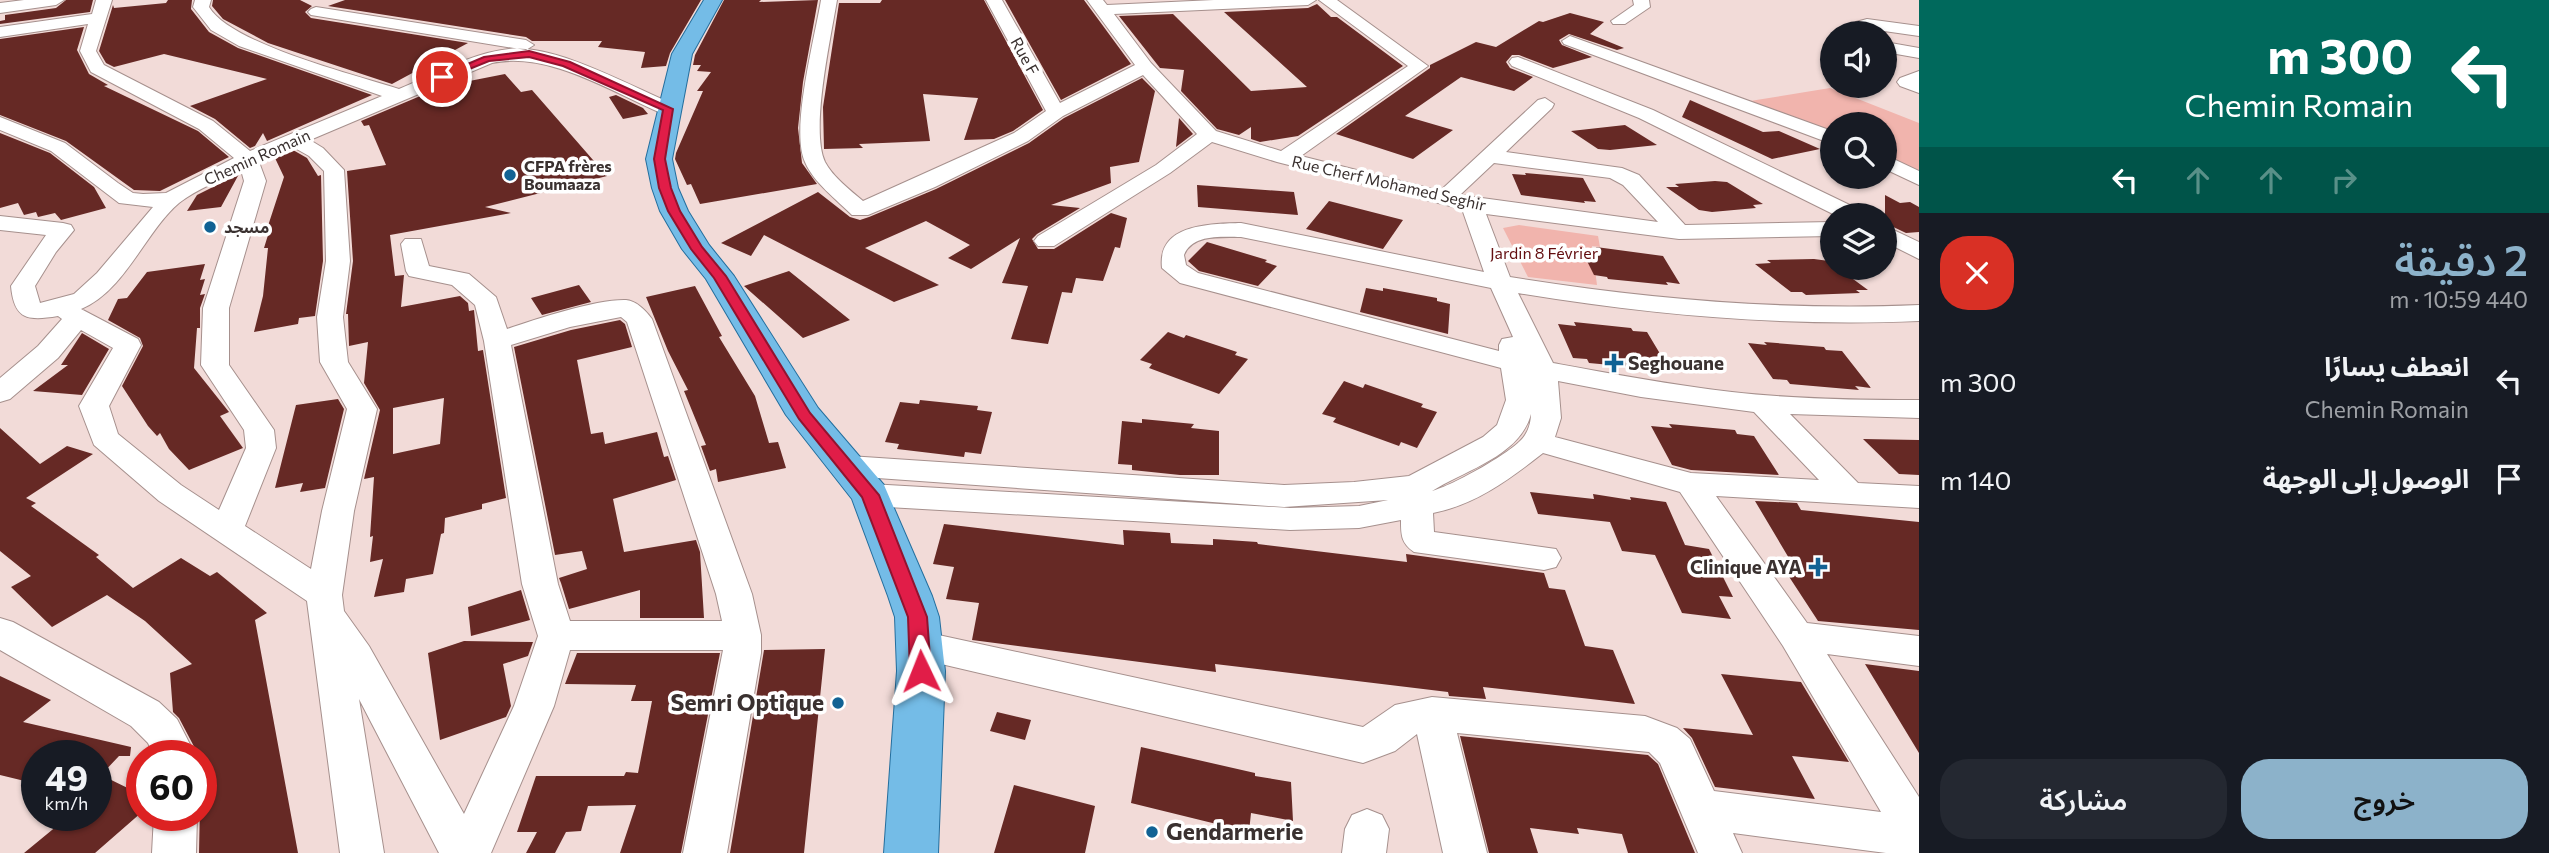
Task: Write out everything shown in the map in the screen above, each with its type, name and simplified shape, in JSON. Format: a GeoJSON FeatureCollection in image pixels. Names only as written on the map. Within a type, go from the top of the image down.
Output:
{"type":"FeatureCollection","features":[{"type":"Feature","properties":{"kind":"main road"},"geometry":{"type":"LineString","coordinates":[[713,0],[682,54],[667,95],[659,159],[665,188],[674,211],[697,249],[719,276],[804,415],[859,481],[911,596],[917,617],[920,646],[920,698],[911,853]]}},
{"type":"Feature","properties":{"kind":"street"},"geometry":{"type":"LineString","coordinates":[[0,8],[56,0]]}},
{"type":"Feature","properties":{"kind":"street"},"geometry":{"type":"LineString","coordinates":[[203,0],[201,7],[206,19],[230,36],[252,46],[397,95]]}},
{"type":"Feature","properties":{"kind":"street"},"geometry":{"type":"LineString","coordinates":[[829,0],[809,136],[813,160],[836,188],[860,210],[927,182],[1021,137],[1056,112],[1145,67]]}},
{"type":"Feature","properties":{"kind":"street","name":"Rue F"},"geometry":{"type":"LineString","coordinates":[[994,0],[1056,112]]}},
{"type":"Feature","properties":{"kind":"street"},"geometry":{"type":"LineString","coordinates":[[1099,5],[1308,0]]}},
{"type":"Feature","properties":{"kind":"street"},"geometry":{"type":"LineString","coordinates":[[1284,158],[1419,66],[1327,0]]}},
{"type":"Feature","properties":{"kind":"street"},"geometry":{"type":"LineString","coordinates":[[1619,21],[1639,11],[1641,0]]}},
{"type":"Feature","properties":{"kind":"street","name":"Rue Cherf Mohamed Seghir"},"geometry":{"type":"LineString","coordinates":[[1099,5],[1145,67],[1209,135],[1284,158],[1472,205],[1679,232],[1820,229]]}},
{"type":"Feature","properties":{"kind":"street"},"geometry":{"type":"LineString","coordinates":[[0,32],[102,9]]}},
{"type":"Feature","properties":{"kind":"street"},"geometry":{"type":"LineString","coordinates":[[102,9],[88,51],[97,68],[206,125],[248,159],[255,181],[216,307],[215,365],[259,430],[261,448],[227,530]]}},
{"type":"Feature","properties":{"kind":"street"},"geometry":{"type":"LineString","coordinates":[[316,12],[558,50],[608,64]]}},
{"type":"Feature","properties":{"kind":"street"},"geometry":{"type":"LineString","coordinates":[[1897,28],[1919,31]]}},
{"type":"Feature","properties":{"kind":"street"},"geometry":{"type":"LineString","coordinates":[[1570,41],[1601,52],[1661,65],[1686,66]]}},
{"type":"Feature","properties":{"kind":"street"},"geometry":{"type":"LineString","coordinates":[[1897,49],[1919,52]]}},
{"type":"Feature","properties":{"kind":"street","name":"Chemin Romain"},"geometry":{"type":"LineString","coordinates":[[0,223],[33,224],[63,230],[46,249],[23,286],[25,304],[35,312],[70,313],[106,278],[171,199],[248,159],[487,59],[529,54],[667,95]]}},
{"type":"Feature","properties":{"kind":"street"},"geometry":{"type":"LineString","coordinates":[[1518,62],[1598,92],[1735,155],[1829,203]]}},
{"type":"Feature","properties":{"kind":"street"},"geometry":{"type":"LineString","coordinates":[[1661,65],[1820,133]]}},
{"type":"Feature","properties":{"kind":"street"},"geometry":{"type":"LineString","coordinates":[[1919,76],[1906,82],[1919,88]]}},
{"type":"Feature","properties":{"kind":"street"},"geometry":{"type":"LineString","coordinates":[[1444,199],[1545,104]]}},
{"type":"Feature","properties":{"kind":"street"},"geometry":{"type":"LineString","coordinates":[[0,123],[58,147],[127,198],[143,201],[171,199]]}},
{"type":"Feature","properties":{"kind":"street"},"geometry":{"type":"LineString","coordinates":[[1046,241],[1145,180],[1209,135]]}},
{"type":"Feature","properties":{"kind":"street"},"geometry":{"type":"LineString","coordinates":[[294,140],[316,152],[334,170],[338,261],[330,317],[334,362],[362,409],[338,511],[326,604],[362,853]]}},
{"type":"Feature","properties":{"kind":"street"},"geometry":{"type":"LineString","coordinates":[[1488,156],[1615,172],[1631,180],[1679,232]]}},
{"type":"Feature","properties":{"kind":"street"},"geometry":{"type":"LineString","coordinates":[[1897,167],[1919,179]]}},
{"type":"Feature","properties":{"kind":"street"},"geometry":{"type":"LineString","coordinates":[[1416,496],[1444,500],[1491,477],[1538,442],[1546,418],[1472,205]]}},
{"type":"Feature","properties":{"kind":"street"},"geometry":{"type":"LineString","coordinates":[[1919,313],[1863,316],[1744,311],[1500,282],[1287,237],[1241,230],[1189,235],[1175,246],[1171,258],[1174,268],[1189,278],[1529,367],[1674,393],[1763,404],[1919,409]]}},
{"type":"Feature","properties":{"kind":"street"},"geometry":{"type":"LineString","coordinates":[[1897,240],[1919,252]]}},
{"type":"Feature","properties":{"kind":"street"},"geometry":{"type":"LineString","coordinates":[[413,244],[418,271],[460,279],[487,302],[497,341],[540,584],[556,636],[534,706],[469,853]]}},
{"type":"Feature","properties":{"kind":"street"},"geometry":{"type":"LineString","coordinates":[[497,341],[540,326],[599,311],[626,308],[639,318],[734,594],[743,635],[739,675],[705,853]]}},
{"type":"Feature","properties":{"kind":"street"},"geometry":{"type":"LineString","coordinates":[[0,393],[48,352],[70,313],[128,345],[93,406],[105,438],[170,493],[227,530],[326,604],[462,853]]}},
{"type":"Feature","properties":{"kind":"street"},"geometry":{"type":"LineString","coordinates":[[859,481],[1290,519],[1359,517],[1416,496],[1508,431],[1515,419],[1529,367]]}},
{"type":"Feature","properties":{"kind":"street"},"geometry":{"type":"LineString","coordinates":[[1763,404],[1848,492]]}},
{"type":"Feature","properties":{"kind":"street"},"geometry":{"type":"LineString","coordinates":[[1538,442],[1691,484],[1919,497]]}},
{"type":"Feature","properties":{"kind":"street"},"geometry":{"type":"LineString","coordinates":[[1691,484],[1796,636],[1919,836]]}},
{"type":"Feature","properties":{"kind":"street"},"geometry":{"type":"LineString","coordinates":[[1416,496],[1418,538],[1426,543],[1544,558]]}},
{"type":"Feature","properties":{"kind":"street"},"geometry":{"type":"LineString","coordinates":[[0,632],[145,714],[163,731],[167,740]]}},
{"type":"Feature","properties":{"kind":"street"},"geometry":{"type":"LineString","coordinates":[[556,636],[743,635]]}},
{"type":"Feature","properties":{"kind":"street"},"geometry":{"type":"LineString","coordinates":[[1796,636],[1919,651]]}},
{"type":"Feature","properties":{"kind":"street"},"geometry":{"type":"LineString","coordinates":[[920,646],[1363,745],[1381,738],[1409,717],[1432,714],[1644,733],[1662,740],[1676,752],[1720,853]]}},
{"type":"Feature","properties":{"kind":"street"},"geometry":{"type":"LineString","coordinates":[[1432,714],[1465,853]]}},
{"type":"Feature","properties":{"kind":"street"},"geometry":{"type":"LineString","coordinates":[[1702,809],[1919,836]]}},
{"type":"Feature","properties":{"kind":"street"},"geometry":{"type":"LineString","coordinates":[[174,853],[175,831]]}},
{"type":"Feature","properties":{"kind":"green space"},"geometry":{"type":"Polygon","coordinates":[[[1820,90],[1820,98],[1855,98],[1891,112],[1820,112],[1820,130],[1750,101],[1820,90]]]}},
{"type":"Feature","properties":{"kind":"green space"},"geometry":{"type":"Polygon","coordinates":[[[1897,114],[1919,123],[1919,172],[1897,162],[1897,114]]]}},
{"type":"Feature","properties":{"kind":"green space","name":"Jardin 8 Février"},"geometry":{"type":"Polygon","coordinates":[[[1519,225],[1598,236],[1600,247],[1592,246],[1597,285],[1528,277],[1503,228],[1519,225]]]}},
{"type":"Feature","properties":{"kind":"building"},"geometry":{"type":"Polygon","coordinates":[[[66,0],[93,0],[90,12],[0,24],[0,21],[5,20],[5,15],[56,8],[66,0]]]}},
{"type":"Feature","properties":{"kind":"building"},"geometry":{"type":"Polygon","coordinates":[[[168,0],[192,0],[191,9],[209,32],[238,48],[372,95],[267,141],[263,133],[255,146],[250,148],[215,119],[190,106],[267,79],[164,54],[114,67],[106,63],[99,51],[113,5],[114,8],[166,3],[168,0]]]}},
{"type":"Feature","properties":{"kind":"building"},"geometry":{"type":"Polygon","coordinates":[[[213,0],[300,0],[312,6],[305,12],[311,18],[468,43],[392,84],[268,43],[223,19],[212,6],[213,0]]]}},
{"type":"Feature","properties":{"kind":"building"},"geometry":{"type":"Polygon","coordinates":[[[345,0],[701,0],[670,53],[666,66],[641,68],[645,52],[598,47],[602,41],[532,41],[526,37],[328,6],[345,0]]]}},
{"type":"Feature","properties":{"kind":"building"},"geometry":{"type":"Polygon","coordinates":[[[724,0],[818,0],[803,82],[798,128],[802,163],[817,184],[700,204],[691,184],[687,185],[675,159],[676,153],[703,91],[697,91],[711,72],[697,71],[701,65],[693,65],[695,55],[724,0]]]}},
{"type":"Feature","properties":{"kind":"building"},"geometry":{"type":"Polygon","coordinates":[[[882,0],[984,0],[1043,110],[1013,131],[994,139],[964,140],[978,98],[923,94],[930,141],[859,144],[863,148],[824,149],[823,107],[839,3],[880,3],[882,0]]]}},
{"type":"Feature","properties":{"kind":"building"},"geometry":{"type":"Polygon","coordinates":[[[1005,0],[1084,0],[1131,64],[1061,100],[1005,0]]]}},
{"type":"Feature","properties":{"kind":"building"},"geometry":{"type":"Polygon","coordinates":[[[1317,4],[1331,17],[1337,17],[1403,66],[1298,136],[1260,142],[1251,139],[1251,127],[1239,135],[1217,129],[1181,91],[1184,70],[1160,68],[1119,16],[1173,14],[1251,91],[1307,87],[1224,12],[1308,8],[1317,4]]]}},
{"type":"Feature","properties":{"kind":"building"},"geometry":{"type":"Polygon","coordinates":[[[1570,13],[1604,22],[1590,34],[1624,48],[1617,50],[1569,34],[1559,40],[1562,45],[1592,57],[1553,68],[1519,55],[1512,55],[1506,62],[1510,68],[1533,77],[1514,91],[1461,77],[1405,116],[1453,130],[1413,159],[1336,134],[1430,68],[1430,65],[1476,42],[1496,47],[1539,21],[1570,13]]]}},
{"type":"Feature","properties":{"kind":"building"},"geometry":{"type":"Polygon","coordinates":[[[84,27],[77,50],[89,74],[108,85],[104,86],[198,131],[229,157],[160,191],[134,190],[66,141],[0,115],[0,39],[84,27]]]}},
{"type":"Feature","properties":{"kind":"building"},"geometry":{"type":"Polygon","coordinates":[[[505,74],[521,92],[532,90],[607,176],[485,207],[511,213],[390,235],[395,276],[404,275],[401,307],[460,296],[468,303],[469,311],[474,310],[478,351],[483,350],[506,498],[482,504],[482,509],[445,518],[444,533],[441,534],[433,574],[406,579],[404,592],[374,597],[383,559],[370,562],[374,477],[364,479],[380,410],[364,383],[368,342],[349,346],[346,314],[353,261],[347,171],[386,165],[369,125],[364,126],[361,121],[444,86],[505,74]],[[444,398],[393,408],[393,454],[440,444],[444,398]]]}},
{"type":"Feature","properties":{"kind":"building"},"geometry":{"type":"Polygon","coordinates":[[[1142,78],[1155,91],[1139,162],[1110,167],[1111,183],[1051,205],[1080,208],[1032,239],[1038,249],[1054,249],[1111,213],[1127,218],[1120,248],[1115,247],[1103,281],[1076,278],[1072,293],[1062,292],[1048,344],[1011,339],[1028,286],[1002,283],[1020,238],[971,269],[948,258],[970,245],[926,221],[865,248],[939,285],[894,302],[764,235],[751,256],[721,243],[818,192],[850,217],[860,220],[869,217],[936,189],[1029,143],[1064,118],[1142,78]]]}},
{"type":"Feature","properties":{"kind":"building"},"geometry":{"type":"Polygon","coordinates":[[[616,95],[643,108],[648,114],[623,119],[609,97],[616,95]]]}},
{"type":"Feature","properties":{"kind":"building"},"geometry":{"type":"Polygon","coordinates":[[[1690,100],[1763,132],[1779,131],[1820,149],[1772,159],[1682,117],[1690,100]]]}},
{"type":"Feature","properties":{"kind":"building"},"geometry":{"type":"Polygon","coordinates":[[[1179,118],[1193,134],[1176,147],[1179,118]]]}},
{"type":"Feature","properties":{"kind":"building"},"geometry":{"type":"Polygon","coordinates":[[[1625,125],[1657,145],[1598,149],[1571,131],[1625,125]]]}},
{"type":"Feature","properties":{"kind":"building"},"geometry":{"type":"Polygon","coordinates":[[[0,133],[50,153],[94,187],[106,208],[61,220],[55,213],[38,217],[36,212],[24,215],[18,203],[0,208],[0,133]]]}},
{"type":"Feature","properties":{"kind":"building"},"geometry":{"type":"Polygon","coordinates":[[[293,150],[307,158],[318,176],[321,175],[323,261],[315,316],[299,318],[298,324],[254,332],[263,296],[268,248],[264,248],[268,235],[265,235],[284,177],[275,158],[293,150]]]}},
{"type":"Feature","properties":{"kind":"building"},"geometry":{"type":"Polygon","coordinates":[[[1525,173],[1583,178],[1596,202],[1521,195],[1512,174],[1526,175],[1525,173]]]}},
{"type":"Feature","properties":{"kind":"building"},"geometry":{"type":"Polygon","coordinates":[[[239,174],[221,207],[187,211],[197,195],[239,174]]]}},
{"type":"Feature","properties":{"kind":"building"},"geometry":{"type":"Polygon","coordinates":[[[1727,182],[1763,204],[1753,205],[1756,208],[1712,212],[1699,210],[1666,187],[1727,182]]]}},
{"type":"Feature","properties":{"kind":"building"},"geometry":{"type":"Polygon","coordinates":[[[1197,185],[1294,192],[1298,215],[1198,207],[1197,185]]]}},
{"type":"Feature","properties":{"kind":"building"},"geometry":{"type":"Polygon","coordinates":[[[1885,195],[1900,203],[1910,202],[1919,207],[1919,232],[1906,233],[1897,229],[1897,203],[1885,203],[1885,195]]]}},
{"type":"Feature","properties":{"kind":"building"},"geometry":{"type":"Polygon","coordinates":[[[1329,201],[1403,220],[1383,249],[1306,229],[1329,201]]]}},
{"type":"Feature","properties":{"kind":"building"},"geometry":{"type":"Polygon","coordinates":[[[1207,242],[1267,260],[1265,262],[1277,266],[1258,286],[1199,271],[1188,261],[1207,242]]]}},
{"type":"Feature","properties":{"kind":"building"},"geometry":{"type":"Polygon","coordinates":[[[1596,247],[1663,256],[1680,284],[1608,279],[1594,275],[1581,249],[1598,250],[1596,247]]]}},
{"type":"Feature","properties":{"kind":"building"},"geometry":{"type":"Polygon","coordinates":[[[1767,260],[1820,260],[1820,280],[1854,280],[1868,290],[1856,290],[1860,293],[1806,295],[1802,292],[1791,292],[1755,264],[1771,263],[1767,260]]]}},
{"type":"Feature","properties":{"kind":"building"},"geometry":{"type":"Polygon","coordinates":[[[205,264],[200,280],[205,279],[200,295],[205,294],[200,308],[200,328],[197,328],[194,368],[229,412],[220,416],[243,448],[189,470],[169,449],[160,433],[157,436],[148,426],[122,386],[143,346],[140,338],[108,320],[118,299],[127,298],[147,272],[205,264]]]}},
{"type":"Feature","properties":{"kind":"building"},"geometry":{"type":"Polygon","coordinates":[[[789,271],[850,320],[803,338],[744,286],[789,271]]]}},
{"type":"Feature","properties":{"kind":"building"},"geometry":{"type":"Polygon","coordinates":[[[579,285],[591,302],[542,315],[531,298],[579,285]]]}},
{"type":"Feature","properties":{"kind":"building"},"geometry":{"type":"Polygon","coordinates":[[[695,286],[722,336],[719,337],[755,396],[769,443],[778,442],[786,468],[718,482],[716,469],[710,471],[701,446],[706,445],[684,391],[688,390],[668,351],[646,297],[695,286]]]}},
{"type":"Feature","properties":{"kind":"building"},"geometry":{"type":"Polygon","coordinates":[[[1366,288],[1383,291],[1383,288],[1437,298],[1437,301],[1450,304],[1448,334],[1360,312],[1366,288]]]}},
{"type":"Feature","properties":{"kind":"building"},"geometry":{"type":"Polygon","coordinates":[[[620,320],[625,324],[632,347],[577,360],[591,434],[603,432],[605,444],[657,432],[664,457],[668,456],[676,480],[613,499],[624,552],[696,540],[700,552],[704,618],[640,618],[640,590],[569,609],[559,578],[587,569],[582,551],[555,555],[514,347],[571,330],[620,320]]]}},
{"type":"Feature","properties":{"kind":"building"},"geometry":{"type":"Polygon","coordinates":[[[1574,322],[1647,332],[1668,367],[1652,365],[1654,369],[1589,363],[1587,359],[1573,358],[1558,324],[1576,326],[1574,322]]]}},
{"type":"Feature","properties":{"kind":"building"},"geometry":{"type":"Polygon","coordinates":[[[1168,332],[1184,338],[1186,335],[1237,352],[1235,355],[1248,359],[1219,394],[1149,368],[1152,364],[1140,360],[1168,332]]]}},
{"type":"Feature","properties":{"kind":"building"},"geometry":{"type":"Polygon","coordinates":[[[82,333],[109,349],[82,395],[33,391],[68,365],[61,365],[82,333]]]}},
{"type":"Feature","properties":{"kind":"building"},"geometry":{"type":"Polygon","coordinates":[[[1764,342],[1842,351],[1871,388],[1855,386],[1859,390],[1790,384],[1787,380],[1773,379],[1748,343],[1767,345],[1764,342]]]}},
{"type":"Feature","properties":{"kind":"building"},"geometry":{"type":"Polygon","coordinates":[[[1344,381],[1363,388],[1365,384],[1423,404],[1421,407],[1437,412],[1417,448],[1401,442],[1399,446],[1333,422],[1336,418],[1322,414],[1344,381]]]}},
{"type":"Feature","properties":{"kind":"building"},"geometry":{"type":"Polygon","coordinates":[[[338,399],[344,409],[325,488],[300,492],[303,483],[275,488],[296,405],[338,399]]]}},
{"type":"Feature","properties":{"kind":"building"},"geometry":{"type":"Polygon","coordinates":[[[920,400],[978,406],[977,410],[992,412],[981,454],[965,452],[964,457],[897,449],[899,444],[885,442],[900,402],[919,404],[920,400]]]}},
{"type":"Feature","properties":{"kind":"building"},"geometry":{"type":"Polygon","coordinates":[[[1142,419],[1194,424],[1191,428],[1219,431],[1219,475],[1180,475],[1132,470],[1132,465],[1118,464],[1122,421],[1142,423],[1142,419]]]}},
{"type":"Feature","properties":{"kind":"building"},"geometry":{"type":"Polygon","coordinates":[[[1669,424],[1735,430],[1737,434],[1754,436],[1779,475],[1691,470],[1672,465],[1651,426],[1672,428],[1669,424]]]}},
{"type":"Feature","properties":{"kind":"building"},"geometry":{"type":"Polygon","coordinates":[[[0,428],[40,464],[67,446],[93,454],[26,498],[36,503],[31,506],[99,555],[96,557],[133,588],[181,558],[210,576],[217,572],[267,613],[255,620],[298,853],[199,853],[199,831],[217,831],[217,740],[191,740],[173,712],[170,673],[192,664],[145,621],[107,595],[52,627],[11,587],[31,576],[0,551],[0,428]]]}},
{"type":"Feature","properties":{"kind":"building"},"geometry":{"type":"Polygon","coordinates":[[[1863,439],[1919,440],[1919,475],[1899,474],[1863,439]]]}},
{"type":"Feature","properties":{"kind":"building"},"geometry":{"type":"Polygon","coordinates":[[[1530,492],[1594,499],[1593,494],[1666,502],[1685,545],[1709,549],[1733,597],[1719,596],[1731,619],[1682,613],[1655,555],[1622,551],[1610,522],[1538,514],[1530,492]]]}},
{"type":"Feature","properties":{"kind":"building"},"geometry":{"type":"Polygon","coordinates":[[[1755,501],[1797,503],[1801,510],[1919,522],[1919,630],[1818,621],[1784,569],[1796,570],[1755,501]]]}},
{"type":"Feature","properties":{"kind":"building"},"geometry":{"type":"Polygon","coordinates":[[[944,524],[1124,545],[1123,530],[1170,533],[1171,543],[1213,545],[1213,539],[1257,542],[1407,562],[1406,554],[1544,573],[1549,588],[1565,590],[1585,646],[1613,650],[1635,704],[1483,687],[1486,699],[1449,696],[1448,692],[1215,664],[1216,672],[972,640],[979,603],[946,599],[954,567],[933,564],[944,524]]]}},
{"type":"Feature","properties":{"kind":"building"},"geometry":{"type":"Polygon","coordinates":[[[521,590],[530,620],[471,636],[468,607],[521,590]]]}},
{"type":"Feature","properties":{"kind":"building"},"geometry":{"type":"Polygon","coordinates":[[[464,641],[533,642],[528,656],[503,664],[511,706],[506,717],[440,740],[428,653],[464,641]]]}},
{"type":"Feature","properties":{"kind":"building"},"geometry":{"type":"Polygon","coordinates":[[[825,649],[804,853],[730,853],[764,650],[825,649]]]}},
{"type":"Feature","properties":{"kind":"building"},"geometry":{"type":"Polygon","coordinates":[[[577,653],[720,653],[681,853],[620,853],[636,805],[588,806],[581,831],[566,832],[555,853],[526,853],[537,832],[517,832],[536,776],[624,776],[626,772],[638,773],[652,701],[631,701],[636,685],[565,684],[577,653]]]}},
{"type":"Feature","properties":{"kind":"building"},"geometry":{"type":"Polygon","coordinates":[[[1865,664],[1919,671],[1919,753],[1865,664]]]}},
{"type":"Feature","properties":{"kind":"building"},"geometry":{"type":"Polygon","coordinates":[[[1721,674],[1801,682],[1849,762],[1792,756],[1815,799],[1715,787],[1692,738],[1683,728],[1753,735],[1721,674]]]}},
{"type":"Feature","properties":{"kind":"building"},"geometry":{"type":"Polygon","coordinates":[[[0,676],[51,700],[23,722],[101,740],[21,740],[21,780],[0,775],[0,676]]]}},
{"type":"Feature","properties":{"kind":"building"},"geometry":{"type":"Polygon","coordinates":[[[997,712],[1031,720],[1025,740],[990,731],[997,712]]]}},
{"type":"Feature","properties":{"kind":"building"},"geometry":{"type":"Polygon","coordinates":[[[1460,736],[1648,755],[1658,764],[1695,853],[1628,853],[1622,834],[1577,828],[1579,834],[1530,828],[1538,853],[1489,853],[1460,736]]]}},
{"type":"Feature","properties":{"kind":"building"},"geometry":{"type":"Polygon","coordinates":[[[112,743],[126,746],[126,756],[119,756],[112,763],[112,743]]]}},
{"type":"Feature","properties":{"kind":"building"},"geometry":{"type":"Polygon","coordinates":[[[1141,747],[1255,773],[1255,776],[1291,782],[1293,821],[1251,813],[1249,832],[1131,803],[1141,747]]]}},
{"type":"Feature","properties":{"kind":"building"},"geometry":{"type":"Polygon","coordinates":[[[112,780],[126,787],[126,826],[95,853],[24,853],[51,831],[112,831],[112,780]]]}},
{"type":"Feature","properties":{"kind":"building"},"geometry":{"type":"Polygon","coordinates":[[[1014,785],[1095,806],[1085,853],[994,853],[1014,785]]]}},
{"type":"Feature","properties":{"kind":"place","name":"CFPA frères Boumaaza"},"geometry":{"type":"Point","coordinates":[510,175]}},
{"type":"Feature","properties":{"kind":"place","name":"مسجد"},"geometry":{"type":"Point","coordinates":[210,227]}},
{"type":"Feature","properties":{"kind":"place","name":"Seghouane"},"geometry":{"type":"Point","coordinates":[1614,363]}},
{"type":"Feature","properties":{"kind":"place","name":"Clinique AYA"},"geometry":{"type":"Point","coordinates":[1818,567]}},
{"type":"Feature","properties":{"kind":"place","name":"Semri Optique"},"geometry":{"type":"Point","coordinates":[838,703]}},
{"type":"Feature","properties":{"kind":"place","name":"Gendarmerie"},"geometry":{"type":"Point","coordinates":[1152,832]}},
{"type":"Feature","properties":{"kind":"route"},"geometry":{"type":"LineString","coordinates":[[442,77],[487,59],[510,54],[529,54],[567,64],[668,109],[659,159],[665,188],[674,211],[697,249],[719,276],[804,415],[849,466],[870,495],[911,596],[917,617],[921,671]]}}]}
